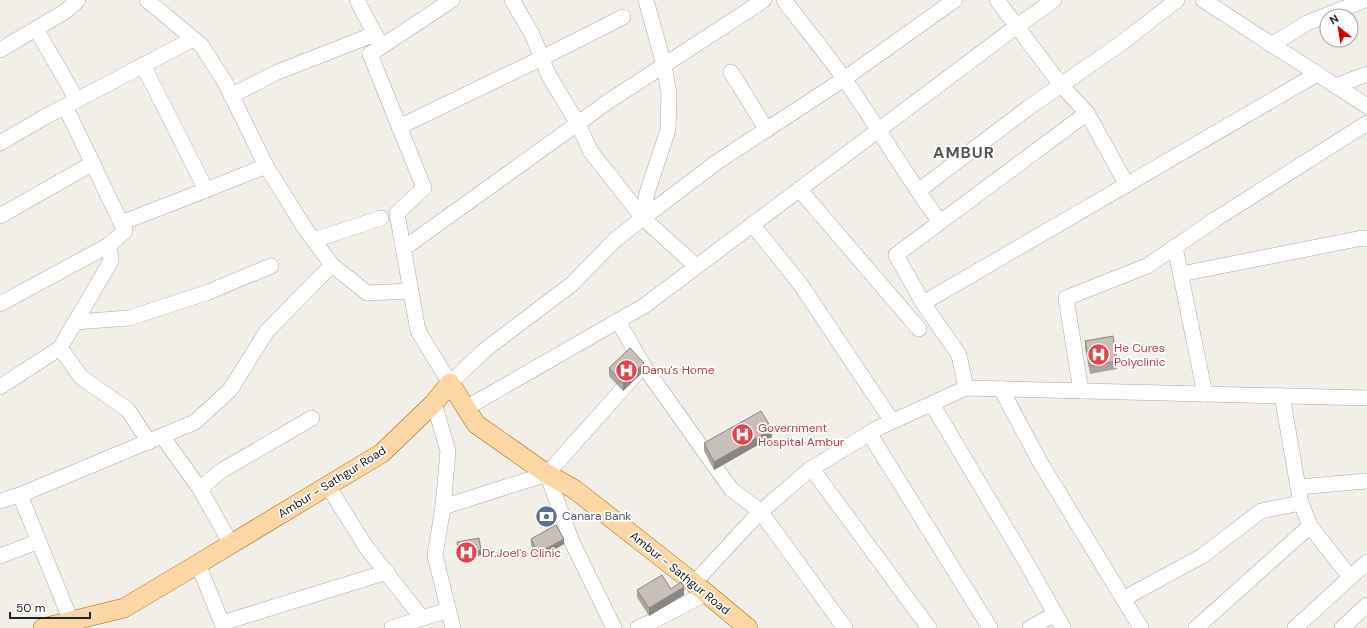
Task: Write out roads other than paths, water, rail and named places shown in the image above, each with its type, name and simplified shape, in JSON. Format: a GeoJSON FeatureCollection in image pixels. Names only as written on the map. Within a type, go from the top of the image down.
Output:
{"type":"FeatureCollection","features":[{"type":"Feature","properties":{"kind":"main road","name":"Ambur - Sathgur Road"},"geometry":{"type":"LineString","coordinates":[[43,628],[124,608],[232,544],[382,453],[434,403],[450,384],[476,424],[547,474],[574,489],[701,588],[748,628]]}},
{"type":"Feature","properties":{"kind":"street"},"geometry":{"type":"LineString","coordinates":[[0,50],[66,11],[78,0]]}},
{"type":"Feature","properties":{"kind":"street"},"geometry":{"type":"LineString","coordinates":[[147,0],[202,46],[226,84],[266,166],[332,265],[367,293],[411,291]]}},
{"type":"Feature","properties":{"kind":"street"},"geometry":{"type":"LineString","coordinates":[[357,0],[378,40]]}},
{"type":"Feature","properties":{"kind":"street"},"geometry":{"type":"LineString","coordinates":[[232,96],[275,73],[378,40],[452,0]]}},
{"type":"Feature","properties":{"kind":"street"},"geometry":{"type":"LineString","coordinates":[[512,0],[532,34],[549,76],[578,124],[591,152],[643,218],[696,266]]}},
{"type":"Feature","properties":{"kind":"street"},"geometry":{"type":"LineString","coordinates":[[643,218],[647,193],[668,130],[670,94],[664,65],[646,0]]}},
{"type":"Feature","properties":{"kind":"street"},"geometry":{"type":"LineString","coordinates":[[784,0],[844,79],[940,222]]}},
{"type":"Feature","properties":{"kind":"street"},"geometry":{"type":"LineString","coordinates":[[378,40],[370,54],[424,188],[397,213],[418,331],[450,384],[486,349],[572,284],[614,240],[717,162],[844,79],[955,0]]}},
{"type":"Feature","properties":{"kind":"street"},"geometry":{"type":"LineString","coordinates":[[997,0],[1061,85],[1087,113],[1126,185]]}},
{"type":"Feature","properties":{"kind":"street"},"geometry":{"type":"LineString","coordinates":[[466,408],[644,306],[878,129],[1054,0]]}},
{"type":"Feature","properties":{"kind":"street"},"geometry":{"type":"LineString","coordinates":[[918,191],[1028,108],[1123,42],[1177,0]]}},
{"type":"Feature","properties":{"kind":"street"},"geometry":{"type":"LineString","coordinates":[[1271,45],[1307,23],[1365,0]]}},
{"type":"Feature","properties":{"kind":"street"},"geometry":{"type":"LineString","coordinates":[[403,249],[609,101],[756,2]]}},
{"type":"Feature","properties":{"kind":"street"},"geometry":{"type":"LineString","coordinates":[[1209,2],[1271,45],[1367,106]]}},
{"type":"Feature","properties":{"kind":"street"},"geometry":{"type":"LineString","coordinates":[[399,127],[623,17]]}},
{"type":"Feature","properties":{"kind":"street"},"geometry":{"type":"LineString","coordinates":[[0,304],[109,245],[125,231],[93,163],[71,103],[36,29]]}},
{"type":"Feature","properties":{"kind":"street"},"geometry":{"type":"LineString","coordinates":[[0,143],[71,103],[193,39]]}},
{"type":"Feature","properties":{"kind":"street"},"geometry":{"type":"LineString","coordinates":[[143,65],[206,190]]}},
{"type":"Feature","properties":{"kind":"street"},"geometry":{"type":"LineString","coordinates":[[731,72],[766,130]]}},
{"type":"Feature","properties":{"kind":"street"},"geometry":{"type":"LineString","coordinates":[[923,303],[1317,74]]}},
{"type":"Feature","properties":{"kind":"street"},"geometry":{"type":"LineString","coordinates":[[1336,86],[1367,74]]}},
{"type":"Feature","properties":{"kind":"street"},"geometry":{"type":"LineString","coordinates":[[966,388],[959,355],[923,303],[896,255],[1087,113]]}},
{"type":"Feature","properties":{"kind":"street"},"geometry":{"type":"LineString","coordinates":[[1081,391],[1066,298],[1147,266],[1223,215],[1367,123]]}},
{"type":"Feature","properties":{"kind":"street"},"geometry":{"type":"LineString","coordinates":[[0,216],[93,163]]}},
{"type":"Feature","properties":{"kind":"street"},"geometry":{"type":"LineString","coordinates":[[121,223],[266,166]]}},
{"type":"Feature","properties":{"kind":"street"},"geometry":{"type":"LineString","coordinates":[[799,189],[919,329]]}},
{"type":"Feature","properties":{"kind":"street"},"geometry":{"type":"LineString","coordinates":[[314,240],[382,218]]}},
{"type":"Feature","properties":{"kind":"street"},"geometry":{"type":"LineString","coordinates":[[752,224],[801,284],[892,422]]}},
{"type":"Feature","properties":{"kind":"street"},"geometry":{"type":"LineString","coordinates":[[1181,274],[1362,238],[1367,239]]}},
{"type":"Feature","properties":{"kind":"street"},"geometry":{"type":"LineString","coordinates":[[0,387],[60,348],[111,261],[109,245]]}},
{"type":"Feature","properties":{"kind":"street"},"geometry":{"type":"LineString","coordinates":[[1175,247],[1205,394]]}},
{"type":"Feature","properties":{"kind":"street"},"geometry":{"type":"LineString","coordinates":[[0,501],[20,495],[195,422],[230,390],[267,331],[332,265]]}},
{"type":"Feature","properties":{"kind":"street"},"geometry":{"type":"LineString","coordinates":[[75,322],[129,318],[206,293],[272,266]]}},
{"type":"Feature","properties":{"kind":"street"},"geometry":{"type":"LineString","coordinates":[[618,321],[643,365],[731,489],[760,512],[845,628]]}},
{"type":"Feature","properties":{"kind":"street"},"geometry":{"type":"LineString","coordinates":[[60,348],[81,377],[128,410],[200,489],[232,544]]}},
{"type":"Feature","properties":{"kind":"street"},"geometry":{"type":"LineString","coordinates":[[443,507],[547,474],[643,365]]}},
{"type":"Feature","properties":{"kind":"street"},"geometry":{"type":"LineString","coordinates":[[638,628],[701,588],[760,512],[812,469],[869,433],[966,388],[1367,398]]}},
{"type":"Feature","properties":{"kind":"street"},"geometry":{"type":"LineString","coordinates":[[1001,389],[1040,462],[1141,628]]}},
{"type":"Feature","properties":{"kind":"street"},"geometry":{"type":"LineString","coordinates":[[1282,396],[1300,503],[1310,526],[1350,577]]}},
{"type":"Feature","properties":{"kind":"street"},"geometry":{"type":"LineString","coordinates":[[434,403],[448,450],[443,507],[435,555],[453,628]]}},
{"type":"Feature","properties":{"kind":"street"},"geometry":{"type":"LineString","coordinates":[[932,404],[1063,628]]}},
{"type":"Feature","properties":{"kind":"street"},"geometry":{"type":"LineString","coordinates":[[200,489],[220,471],[312,418]]}},
{"type":"Feature","properties":{"kind":"street"},"geometry":{"type":"LineString","coordinates":[[869,433],[990,628]]}},
{"type":"Feature","properties":{"kind":"street"},"geometry":{"type":"LineString","coordinates":[[812,469],[929,628]]}},
{"type":"Feature","properties":{"kind":"street"},"geometry":{"type":"LineString","coordinates":[[547,474],[572,542],[614,628]]}},
{"type":"Feature","properties":{"kind":"street"},"geometry":{"type":"LineString","coordinates":[[1298,487],[1367,481]]}},
{"type":"Feature","properties":{"kind":"street"},"geometry":{"type":"LineString","coordinates":[[328,486],[366,547],[422,618]]}},
{"type":"Feature","properties":{"kind":"street"},"geometry":{"type":"LineString","coordinates":[[20,495],[71,621]]}},
{"type":"Feature","properties":{"kind":"street"},"geometry":{"type":"LineString","coordinates":[[1123,599],[1202,556],[1261,510],[1300,503]]}},
{"type":"Feature","properties":{"kind":"street"},"geometry":{"type":"LineString","coordinates":[[1196,628],[1310,526]]}},
{"type":"Feature","properties":{"kind":"street"},"geometry":{"type":"LineString","coordinates":[[0,556],[38,541]]}},
{"type":"Feature","properties":{"kind":"street"},"geometry":{"type":"LineString","coordinates":[[1295,628],[1367,562]]}},
{"type":"Feature","properties":{"kind":"street"},"geometry":{"type":"LineString","coordinates":[[198,564],[223,625],[387,572]]}},
{"type":"Feature","properties":{"kind":"street"},"geometry":{"type":"LineString","coordinates":[[1342,628],[1367,605]]}},
{"type":"Feature","properties":{"kind":"street"},"geometry":{"type":"LineString","coordinates":[[392,628],[448,610]]}},
{"type":"Feature","properties":{"kind":"street"},"geometry":{"type":"LineString","coordinates":[[1030,628],[1055,614]]}},
{"type":"Feature","properties":{"kind":"place","name":"He Cures Polyclinic"},"geometry":{"type":"Point","coordinates":[1099,355]}},
{"type":"Feature","properties":{"kind":"place","name":"Danu's Home"},"geometry":{"type":"Point","coordinates":[626,370]}},
{"type":"Feature","properties":{"kind":"place","name":"Government Hospital Ambur"},"geometry":{"type":"Point","coordinates":[742,435]}},
{"type":"Feature","properties":{"kind":"place","name":"Canara Bank"},"geometry":{"type":"Point","coordinates":[547,516]}},
{"type":"Feature","properties":{"kind":"place","name":"Dr.Joel's Clinic"},"geometry":{"type":"Point","coordinates":[466,553]}},
{"type":"Feature","properties":{"kind":"district","name":"AMBUR"},"geometry":{"type":"Point","coordinates":[964,152]}}]}
